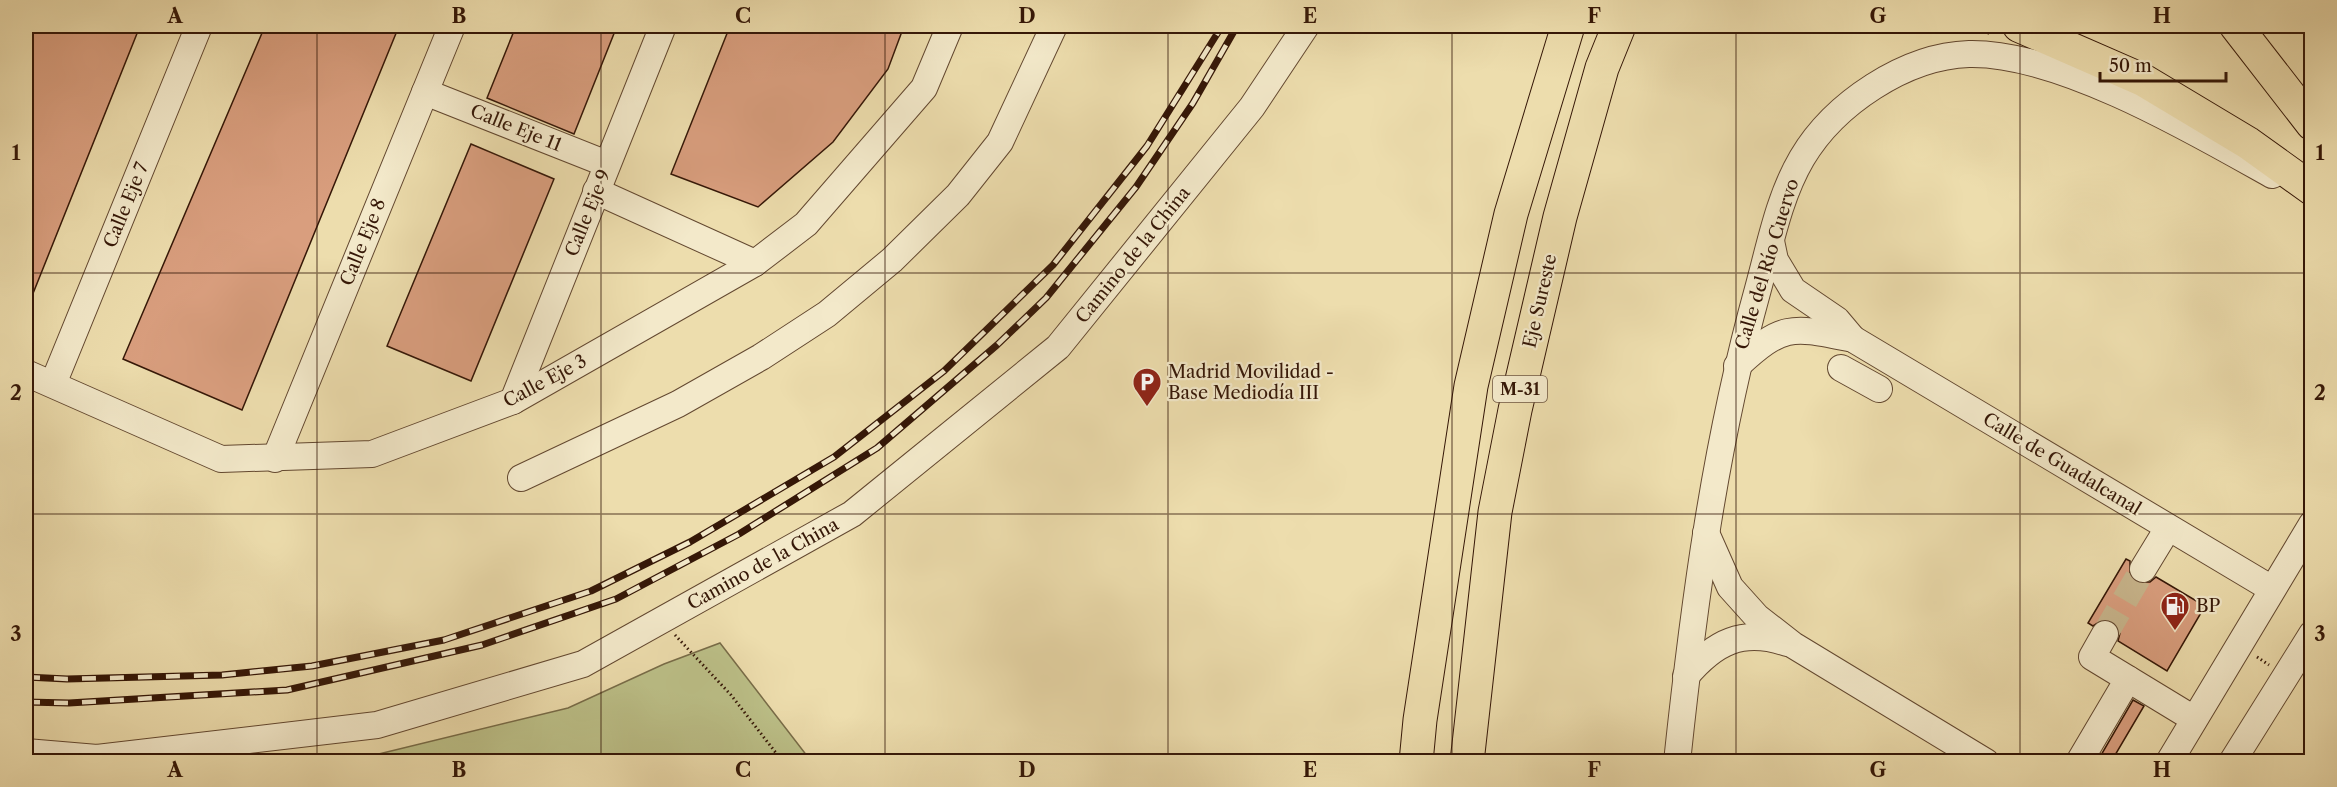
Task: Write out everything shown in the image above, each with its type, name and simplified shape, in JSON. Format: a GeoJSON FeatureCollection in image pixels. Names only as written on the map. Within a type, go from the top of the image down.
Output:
{"type":"FeatureCollection","features":[{"type":"Feature","properties":{"kind":"highway","name":"M-31"},"geometry":{"type":"LineString","coordinates":[[1416,762],[1420,720],[1471,386],[1511,214],[1568,26]]}},
{"type":"Feature","properties":{"kind":"highway","name":"Eje Sureste"},"geometry":{"type":"LineString","coordinates":[[1467,762],[1495,512],[1515,410],[1560,217],[1602,68],[1619,26]]}},
{"type":"Feature","properties":{"kind":"main road"},"geometry":{"type":"LineString","coordinates":[[2019,26],[2143,80],[2248,143],[2312,190]]}},
{"type":"Feature","properties":{"kind":"main road"},"geometry":{"type":"LineString","coordinates":[[2236,26],[2312,124]]}},
{"type":"Feature","properties":{"kind":"street","name":"Calle Eje 7"},"geometry":{"type":"LineString","coordinates":[[53,384],[199,26]]}},
{"type":"Feature","properties":{"kind":"street","name":"Calle Eje 8"},"geometry":{"type":"LineString","coordinates":[[275,459],[452,26]]}},
{"type":"Feature","properties":{"kind":"street","name":"Calle Eje 9"},"geometry":{"type":"LineString","coordinates":[[513,401],[663,26]]}},
{"type":"Feature","properties":{"kind":"street","name":"Calle Eje 3"},"geometry":{"type":"LineString","coordinates":[[26,373],[221,459],[372,454],[513,401],[755,263],[806,224],[924,88],[950,26]]}},
{"type":"Feature","properties":{"kind":"street"},"geometry":{"type":"LineString","coordinates":[[521,478],[678,404],[761,357],[828,314],[892,260],[957,195],[1000,142],[1054,26]]}},
{"type":"Feature","properties":{"kind":"street","name":"Camino de la China"},"geometry":{"type":"LineString","coordinates":[[26,752],[96,760],[377,725],[584,664],[852,514],[1058,347],[1252,107],[1306,26]]}},
{"type":"Feature","properties":{"kind":"street","name":"Calle del Río Cuervo"},"geometry":{"type":"LineString","coordinates":[[1677,762],[1704,530],[1737,366],[1784,199],[1803,158],[1835,117],[1874,86],[1902,72],[1966,54],[1994,56],[2039,65],[2102,89],[2191,129],[2275,177],[2312,190]]}},
{"type":"Feature","properties":{"kind":"street","name":"Calle Eje 11"},"geometry":{"type":"LineString","coordinates":[[424,92],[607,164]]}},
{"type":"Feature","properties":{"kind":"street"},"geometry":{"type":"LineString","coordinates":[[596,191],[755,263]]}},
{"type":"Feature","properties":{"kind":"street","name":"Calle de Guadalcanal"},"geometry":{"type":"LineString","coordinates":[[1771,241],[1783,277],[1793,290],[1837,320],[1852,339]]}},
{"type":"Feature","properties":{"kind":"street","name":"Calle de Guadalcanal"},"geometry":{"type":"LineString","coordinates":[[1737,366],[1770,338],[1785,332],[1814,330],[1852,339],[2272,589]]}},
{"type":"Feature","properties":{"kind":"street"},"geometry":{"type":"LineString","coordinates":[[1841,368],[1879,389]]}},
{"type":"Feature","properties":{"kind":"street"},"geometry":{"type":"LineString","coordinates":[[2169,762],[2312,524]]}},
{"type":"Feature","properties":{"kind":"street"},"geometry":{"type":"LineString","coordinates":[[2144,569],[2169,528]]}},
{"type":"Feature","properties":{"kind":"street"},"geometry":{"type":"LineString","coordinates":[[1704,530],[1730,587],[1757,617],[1793,645],[1986,762]]}},
{"type":"Feature","properties":{"kind":"street"},"geometry":{"type":"LineString","coordinates":[[2105,634],[2092,657],[2128,679],[2190,726]]}},
{"type":"Feature","properties":{"kind":"street"},"geometry":{"type":"LineString","coordinates":[[2232,762],[2292,660],[2312,634]]}},
{"type":"Feature","properties":{"kind":"street"},"geometry":{"type":"LineString","coordinates":[[1686,676],[1708,653],[1721,644],[1736,639],[1754,636],[1772,638],[1793,645]]}},
{"type":"Feature","properties":{"kind":"street"},"geometry":{"type":"LineString","coordinates":[[2079,762],[2128,679]]}},
{"type":"Feature","properties":{"kind":"street"},"geometry":{"type":"LineString","coordinates":[[2183,762],[2190,726]]}},
{"type":"Feature","properties":{"kind":"path"},"geometry":{"type":"LineString","coordinates":[[662,620],[731,695],[783,762]]}},
{"type":"Feature","properties":{"kind":"path"},"geometry":{"type":"LineString","coordinates":[[2250,653],[2292,660]]}},
{"type":"Feature","properties":{"kind":"green space"},"geometry":{"type":"Polygon","coordinates":[[[720,643],[811,761],[350,761],[568,708],[664,664],[720,643]]]}},
{"type":"Feature","properties":{"kind":"building"},"geometry":{"type":"Polygon","coordinates":[[[26,26],[140,26],[26,311],[26,26]]]}},
{"type":"Feature","properties":{"kind":"building"},"geometry":{"type":"Polygon","coordinates":[[[265,26],[399,26],[242,410],[123,359],[265,26]]]}},
{"type":"Feature","properties":{"kind":"building"},"geometry":{"type":"Polygon","coordinates":[[[516,26],[617,26],[574,134],[487,98],[516,26]]]}},
{"type":"Feature","properties":{"kind":"building"},"geometry":{"type":"Polygon","coordinates":[[[730,26],[904,26],[888,69],[833,142],[758,207],[671,174],[730,26]]]}},
{"type":"Feature","properties":{"kind":"building"},"geometry":{"type":"Polygon","coordinates":[[[471,144],[554,179],[471,381],[387,346],[471,144]]]}},
{"type":"Feature","properties":{"kind":"building"},"geometry":{"type":"Polygon","coordinates":[[[2126,559],[2130,561],[2130,576],[2136,582],[2150,582],[2156,577],[2205,606],[2167,671],[2118,641],[2120,633],[2113,621],[2104,619],[2093,626],[2088,623],[2126,559]]]}},
{"type":"Feature","properties":{"kind":"building"},"geometry":{"type":"Polygon","coordinates":[[[2133,700],[2144,706],[2111,762],[2097,762],[2133,700]]]}},
{"type":"Feature","properties":{"kind":"tunnel"},"geometry":{"type":"LineString","coordinates":[[2105,634],[2143,569]]}},
{"type":"Feature","properties":{"kind":"railway"},"geometry":{"type":"LineString","coordinates":[[26,677],[67,679],[222,675],[312,666],[444,640],[591,591],[690,542],[834,457],[944,371],[1053,265],[1147,146],[1222,26]]}},
{"type":"Feature","properties":{"kind":"railway"},"geometry":{"type":"LineString","coordinates":[[26,702],[69,703],[287,690],[482,645],[616,599],[739,534],[877,448],[997,345],[1046,298],[1136,187],[1193,103],[1237,26]]}},
{"type":"Feature","properties":{"kind":"place","name":"Madrid Movilidad - Base Mediodía III"},"geometry":{"type":"Point","coordinates":[1147,408]}},
{"type":"Feature","properties":{"kind":"place","name":"BP"},"geometry":{"type":"Point","coordinates":[2175,632]}}]}
